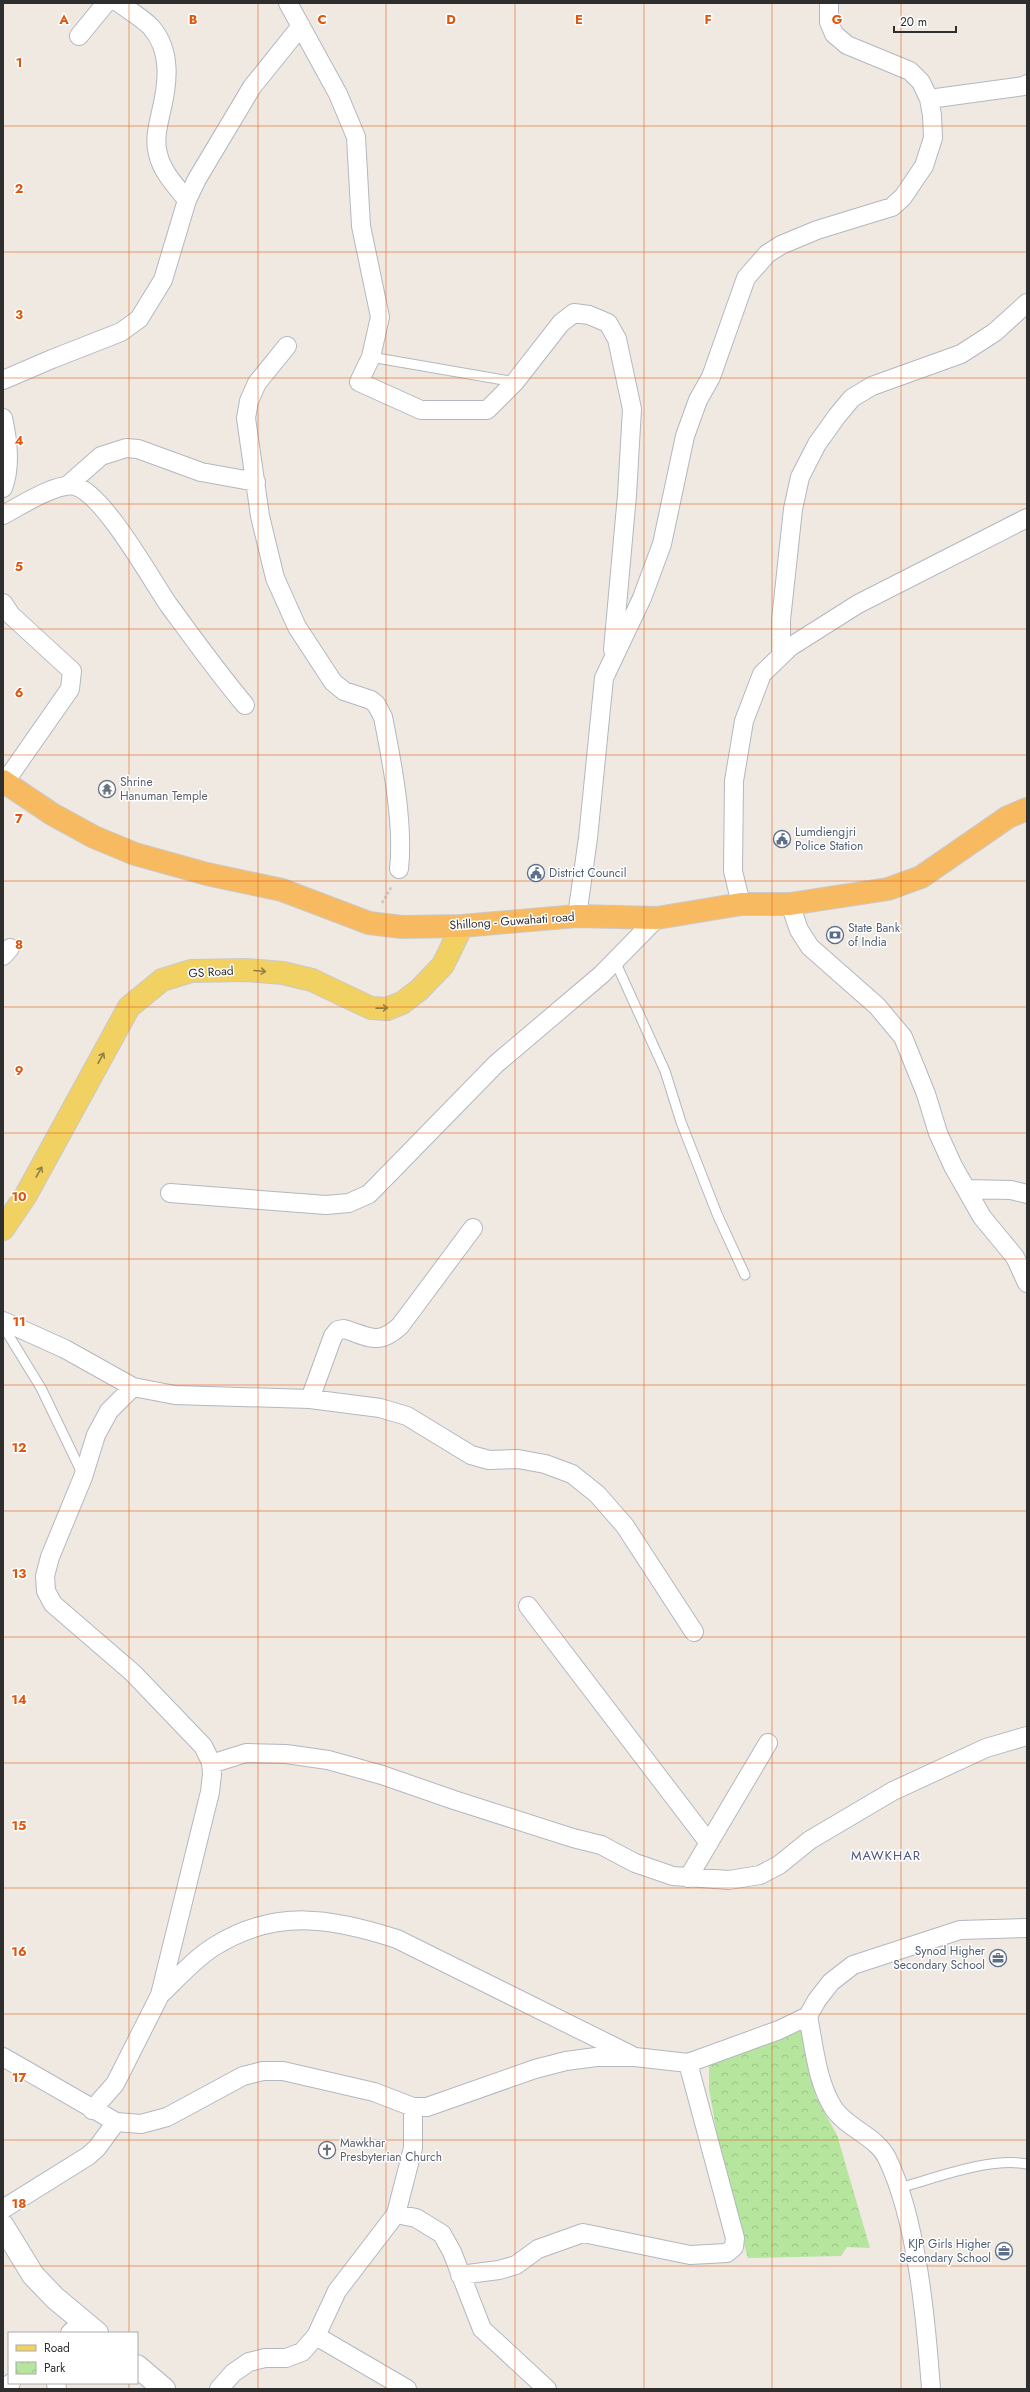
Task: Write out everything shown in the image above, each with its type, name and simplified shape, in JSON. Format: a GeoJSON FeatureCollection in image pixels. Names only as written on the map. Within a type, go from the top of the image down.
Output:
{"type":"FeatureCollection","features":[{"type":"Feature","properties":{"kind":"highway","name":"Shillong - Guwahati road"},"geometry":{"type":"LineString","coordinates":[[4,781],[52,814],[94,837],[135,854],[207,874],[282,890],[370,923],[402,927],[462,926],[577,916],[657,918],[741,904],[790,904],[888,889],[921,877],[995,825],[1027,809]]}},
{"type":"Feature","properties":{"kind":"main road","name":"GS Road"},"geometry":{"type":"LineString","coordinates":[[3,1229],[26,1195],[129,1007],[162,980],[191,971],[246,970],[283,973],[312,980],[370,1008],[387,1009],[402,1003],[419,990],[443,965],[462,926]]}},
{"type":"Feature","properties":{"kind":"street"},"geometry":{"type":"LineString","coordinates":[[79,36],[106,3]]}},
{"type":"Feature","properties":{"kind":"street"},"geometry":{"type":"LineString","coordinates":[[119,3],[150,26],[160,38],[165,51],[167,67],[166,86],[156,144],[163,168],[187,200]]}},
{"type":"Feature","properties":{"kind":"street"},"geometry":{"type":"LineString","coordinates":[[288,3],[338,94],[356,137],[362,232],[380,317],[371,357],[359,382],[420,410],[487,410],[515,382],[561,323],[574,313],[590,315],[608,324],[617,339],[632,409],[627,495],[612,660]]}},
{"type":"Feature","properties":{"kind":"street"},"geometry":{"type":"LineString","coordinates":[[577,916],[588,838],[604,678],[642,598],[662,544],[685,436],[728,332],[746,278],[766,254],[781,245],[817,230],[880,212],[892,206],[903,197],[924,166],[932,138],[932,115],[929,99],[921,82],[910,71],[847,45],[834,34],[829,22],[829,3]]}},
{"type":"Feature","properties":{"kind":"street"},"geometry":{"type":"LineString","coordinates":[[3,380],[121,332],[139,319],[163,280],[187,200],[196,179],[252,87],[301,26]]}},
{"type":"Feature","properties":{"kind":"street"},"geometry":{"type":"LineString","coordinates":[[929,99],[1024,86],[1027,84]]}},
{"type":"Feature","properties":{"kind":"street"},"geometry":{"type":"LineString","coordinates":[[781,655],[781,620],[793,509],[799,483],[817,444],[852,398],[872,386],[961,354],[994,332],[1027,303]]}},
{"type":"Feature","properties":{"kind":"street"},"geometry":{"type":"LineString","coordinates":[[287,346],[256,383],[249,401],[246,418],[246,432],[256,482],[260,516],[276,578],[297,627],[333,682],[344,691],[371,700],[376,704],[383,717],[399,822],[399,869]]}},
{"type":"Feature","properties":{"kind":"street"},"geometry":{"type":"LineString","coordinates":[[3,418],[8,457],[6,480],[3,488]]}},
{"type":"Feature","properties":{"kind":"street"},"geometry":{"type":"LineString","coordinates":[[68,485],[101,456],[126,448],[138,448],[201,472],[256,482]]}},
{"type":"Feature","properties":{"kind":"street"},"geometry":{"type":"LineString","coordinates":[[3,515],[58,487],[68,485],[76,486],[88,494],[121,533],[168,603],[245,706]]}},
{"type":"Feature","properties":{"kind":"street"},"geometry":{"type":"LineString","coordinates":[[741,904],[733,871],[734,781],[744,721],[762,674],[790,647],[858,604],[1027,518]]}},
{"type":"Feature","properties":{"kind":"street"},"geometry":{"type":"LineString","coordinates":[[3,603],[11,615],[72,671],[70,689],[4,781]]}},
{"type":"Feature","properties":{"kind":"street"},"geometry":{"type":"LineString","coordinates":[[790,904],[799,930],[810,947],[877,1006],[903,1037],[926,1094],[938,1133],[966,1190],[982,1217],[1015,1257],[1027,1283]]}},
{"type":"Feature","properties":{"kind":"street"},"geometry":{"type":"LineString","coordinates":[[170,1193],[326,1205],[349,1203],[369,1194],[496,1064],[615,962],[657,918]]}},
{"type":"Feature","properties":{"kind":"street"},"geometry":{"type":"LineString","coordinates":[[966,1190],[1011,1190],[1027,1194]]}},
{"type":"Feature","properties":{"kind":"street"},"geometry":{"type":"LineString","coordinates":[[310,1400],[333,1336],[338,1330],[344,1329],[382,1339],[389,1336],[400,1326],[472,1228]]}},
{"type":"Feature","properties":{"kind":"street"},"geometry":{"type":"LineString","coordinates":[[3,1321],[65,1349],[133,1387],[175,1395],[310,1400],[380,1408],[407,1416],[471,1455],[489,1460],[518,1459],[546,1464],[572,1474],[597,1494],[625,1526],[694,1632]]}},
{"type":"Feature","properties":{"kind":"street"},"geometry":{"type":"LineString","coordinates":[[92,2110],[114,2084],[160,1995],[210,1792],[212,1774],[211,1764],[203,1746],[133,1673],[53,1604],[46,1591],[45,1576],[50,1557],[83,1477],[96,1435],[109,1411],[133,1387]]}},
{"type":"Feature","properties":{"kind":"street"},"geometry":{"type":"LineString","coordinates":[[528,1606],[709,1843]]}},
{"type":"Feature","properties":{"kind":"street"},"geometry":{"type":"LineString","coordinates":[[211,1764],[236,1756],[256,1753],[286,1754],[328,1760],[382,1775],[454,1800],[573,1838],[601,1845],[635,1863],[673,1876],[729,1880],[760,1875],[779,1865],[810,1840],[893,1792],[986,1748],[1027,1736]]}},
{"type":"Feature","properties":{"kind":"street"},"geometry":{"type":"LineString","coordinates":[[688,1878],[768,1743]]}},
{"type":"Feature","properties":{"kind":"street"},"geometry":{"type":"LineString","coordinates":[[160,1995],[214,1946],[239,1933],[264,1923],[297,1920],[329,1922],[362,1927],[397,1939],[635,2057]]}},
{"type":"Feature","properties":{"kind":"street"},"geometry":{"type":"LineString","coordinates":[[3,2057],[92,2110],[116,2122],[141,2124],[167,2117],[243,2076],[263,2071],[283,2070],[348,2085],[395,2099],[413,2107],[427,2107],[535,2069],[566,2061],[596,2057],[635,2057],[688,2063],[779,2030],[808,2016],[816,2000],[831,1982],[853,1965],[892,1950],[960,1930],[1027,1928]]}},
{"type":"Feature","properties":{"kind":"street"},"geometry":{"type":"LineString","coordinates":[[808,2016],[824,2086],[834,2109],[850,2125],[880,2149],[886,2158],[899,2188],[914,2253],[927,2333],[931,2389]]}},
{"type":"Feature","properties":{"kind":"street"},"geometry":{"type":"LineString","coordinates":[[460,2275],[500,2270],[516,2265],[538,2249],[583,2233],[690,2255],[727,2253],[734,2247],[735,2238],[688,2063]]}},
{"type":"Feature","properties":{"kind":"street"},"geometry":{"type":"LineString","coordinates":[[219,2389],[233,2373],[249,2362],[265,2358],[286,2358],[302,2352],[316,2336],[337,2291],[396,2214],[413,2148],[413,2107]]}},
{"type":"Feature","properties":{"kind":"street"},"geometry":{"type":"LineString","coordinates":[[3,2209],[88,2156],[97,2148],[116,2122]]}},
{"type":"Feature","properties":{"kind":"street"},"geometry":{"type":"LineString","coordinates":[[396,2214],[416,2218],[442,2234],[482,2329],[547,2389]]}},
{"type":"Feature","properties":{"kind":"street"},"geometry":{"type":"LineString","coordinates":[[3,2226],[33,2275],[83,2329]]}},
{"type":"Feature","properties":{"kind":"street"},"geometry":{"type":"LineString","coordinates":[[316,2336],[407,2389]]}},
{"type":"Feature","properties":{"kind":"street"},"geometry":{"type":"LineString","coordinates":[[138,2367],[164,2389]]}},
{"type":"Feature","properties":{"kind":"lane"},"geometry":{"type":"LineString","coordinates":[[371,357],[515,382]]}},
{"type":"Feature","properties":{"kind":"lane"},"geometry":{"type":"LineString","coordinates":[[615,962],[664,1071],[681,1122],[711,1200],[745,1275]]}},
{"type":"Feature","properties":{"kind":"lane"},"geometry":{"type":"LineString","coordinates":[[3,1326],[41,1388],[83,1477]]}},
{"type":"Feature","properties":{"kind":"lane"},"geometry":{"type":"LineString","coordinates":[[899,2188],[985,2165],[1017,2162],[1027,2164]]}},
{"type":"Feature","properties":{"kind":"path"},"geometry":{"type":"LineString","coordinates":[[370,923],[395,882],[399,869]]}},
{"type":"Feature","properties":{"kind":"green space"},"geometry":{"type":"Polygon","coordinates":[[[805,2025],[816,2097],[837,2135],[870,2248],[847,2247],[841,2256],[748,2258],[719,2161],[716,2129],[709,2089],[709,2061],[805,2025]]]}},
{"type":"Feature","properties":{"kind":"place","name":"Shrine Hanuman Temple"},"geometry":{"type":"Point","coordinates":[107,789]}},
{"type":"Feature","properties":{"kind":"place","name":"Lumdiengjri Police Station"},"geometry":{"type":"Point","coordinates":[782,839]}},
{"type":"Feature","properties":{"kind":"place","name":"District Council"},"geometry":{"type":"Point","coordinates":[536,873]}},
{"type":"Feature","properties":{"kind":"place","name":"State Bank of India"},"geometry":{"type":"Point","coordinates":[835,935]}},
{"type":"Feature","properties":{"kind":"place","name":"Synod Higher Secondary School"},"geometry":{"type":"Point","coordinates":[998,1958]}},
{"type":"Feature","properties":{"kind":"place","name":"Mawkhar Presbyterian Church"},"geometry":{"type":"Point","coordinates":[327,2150]}},
{"type":"Feature","properties":{"kind":"place","name":"KJP Girls Higher Secondary School"},"geometry":{"type":"Point","coordinates":[1004,2251]}},
{"type":"Feature","properties":{"kind":"district","name":"MAWKHAR"},"geometry":{"type":"Point","coordinates":[886,1855]}}]}
